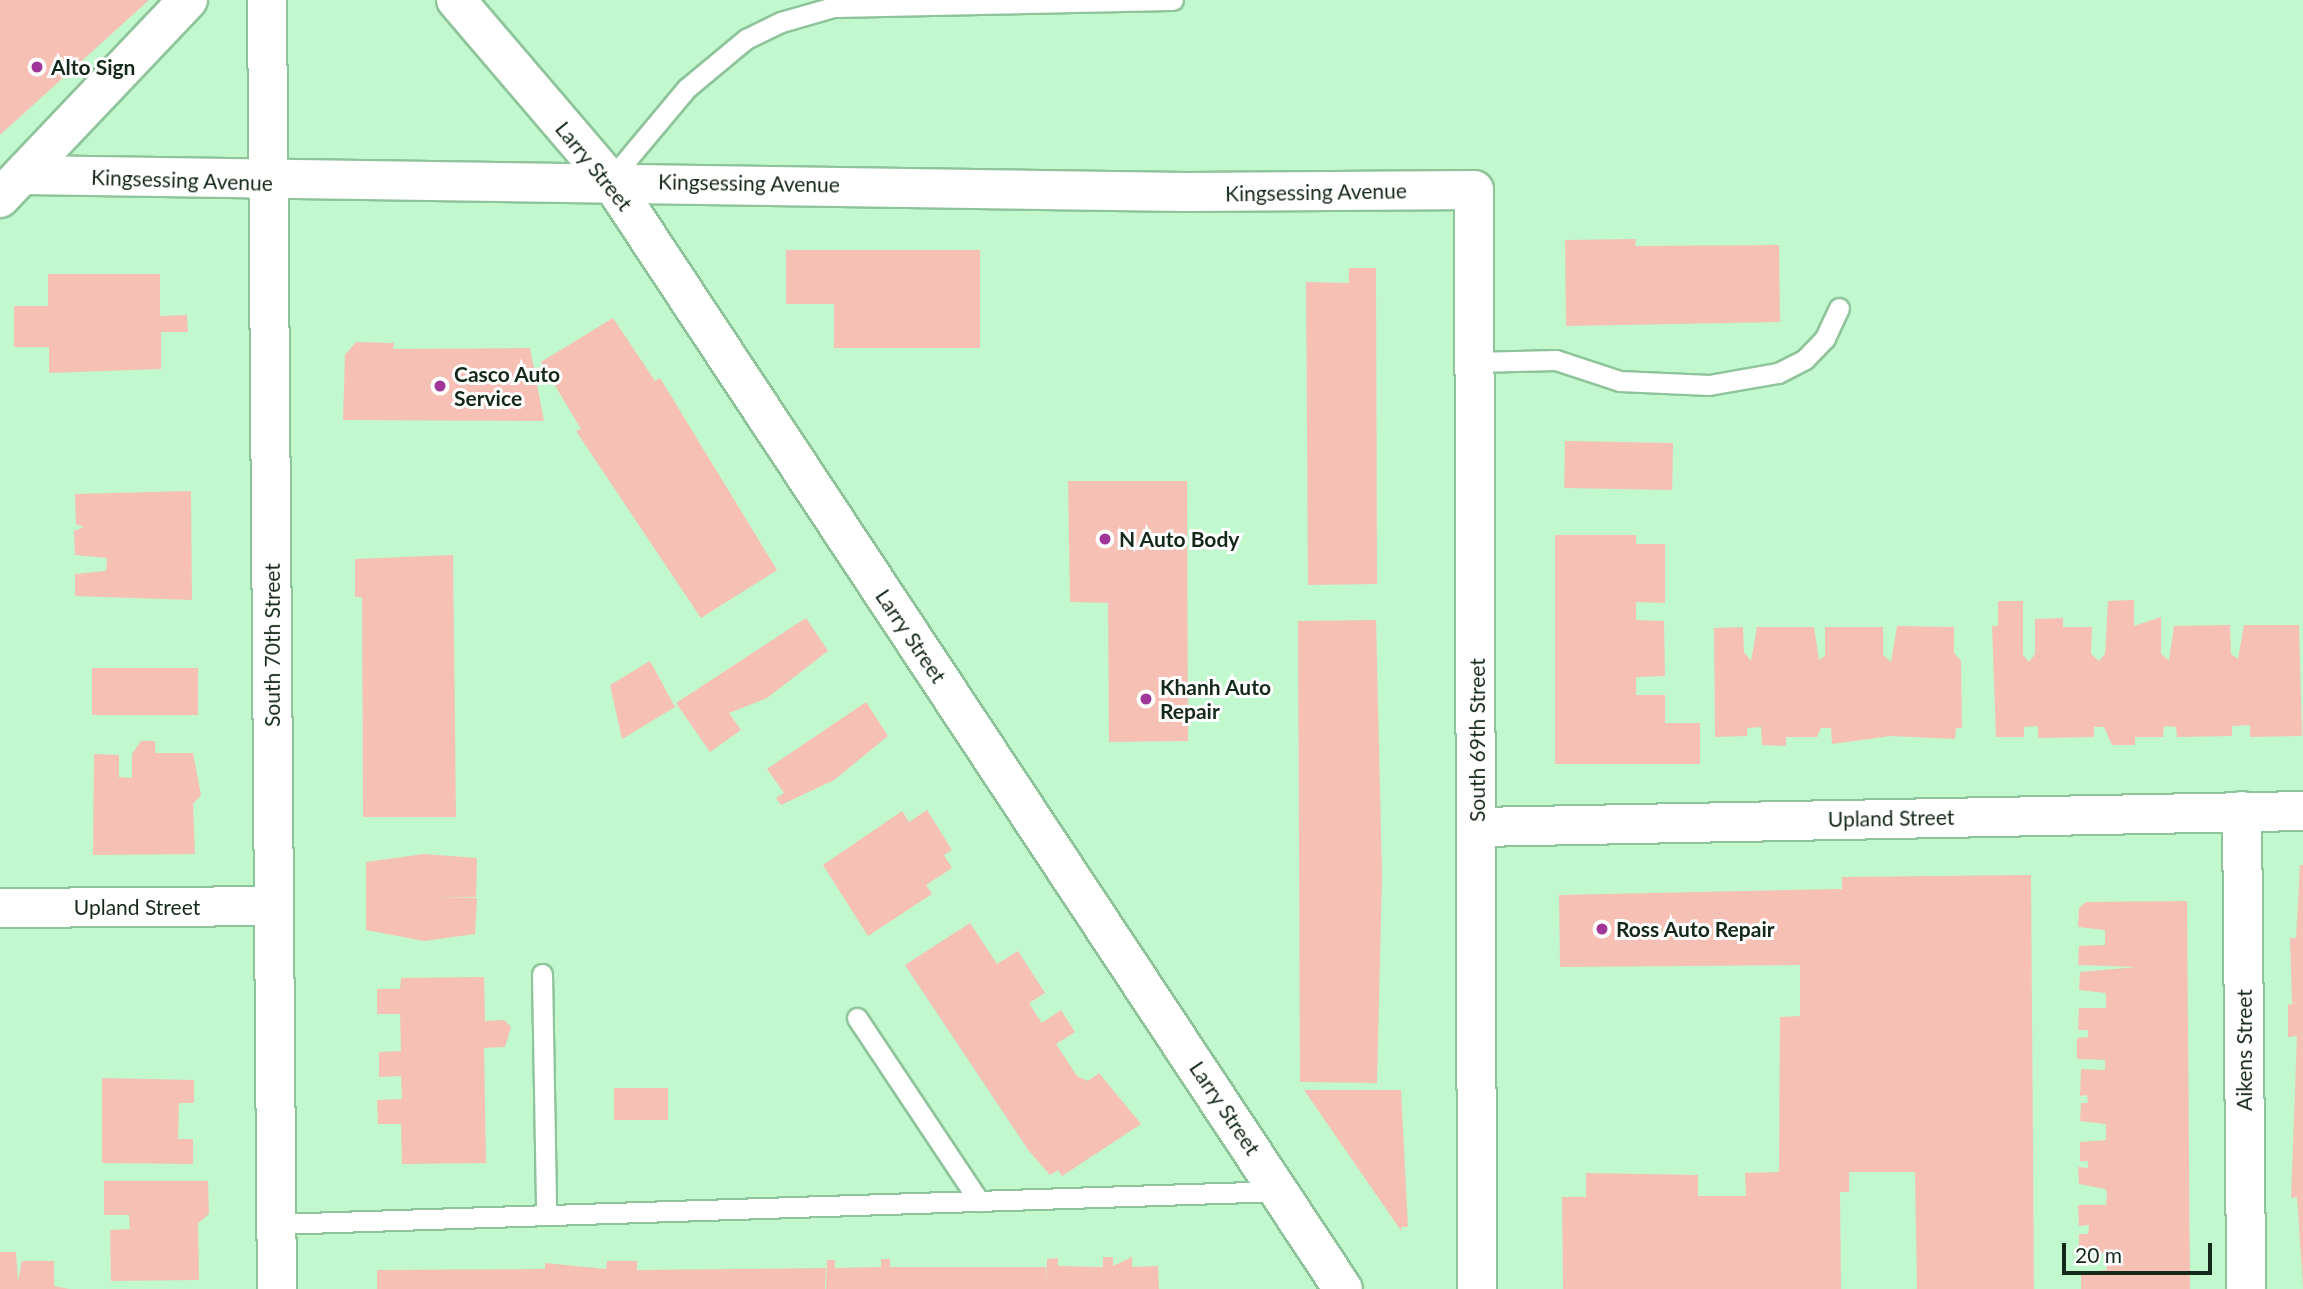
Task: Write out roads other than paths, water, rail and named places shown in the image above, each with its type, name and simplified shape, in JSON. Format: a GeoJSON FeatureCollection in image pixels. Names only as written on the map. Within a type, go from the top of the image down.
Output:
{"type":"FeatureCollection","features":[{"type":"Feature","properties":{"kind":"street"},"geometry":{"type":"LineString","coordinates":[[12,187],[188,0]]}},
{"type":"Feature","properties":{"kind":"street","name":"South 70th Street"},"geometry":{"type":"LineString","coordinates":[[267,0],[276,1289]]}},
{"type":"Feature","properties":{"kind":"street","name":"Larry Street"},"geometry":{"type":"LineString","coordinates":[[456,0],[610,180],[1282,1191],[1343,1289]]}},
{"type":"Feature","properties":{"kind":"street","name":"Kingsessing Avenue"},"geometry":{"type":"LineString","coordinates":[[12,187],[610,180],[1186,192],[1474,190]]}},
{"type":"Feature","properties":{"kind":"street","name":"South 69th Street"},"geometry":{"type":"LineString","coordinates":[[1474,190],[1478,827],[1476,1289]]}},
{"type":"Feature","properties":{"kind":"street","name":"Aikens Street"},"geometry":{"type":"LineString","coordinates":[[2242,811],[2246,1289]]}},
{"type":"Feature","properties":{"kind":"street","name":"Upland Street"},"geometry":{"type":"LineString","coordinates":[[1478,827],[2303,811]]}},
{"type":"Feature","properties":{"kind":"street","name":"Upland Street"},"geometry":{"type":"LineString","coordinates":[[0,908],[274,906]]}},
{"type":"Feature","properties":{"kind":"lane"},"geometry":{"type":"LineString","coordinates":[[610,180],[687,88],[746,39],[781,22],[833,6],[1173,0]]}},
{"type":"Feature","properties":{"kind":"lane"},"geometry":{"type":"LineString","coordinates":[[1475,362],[1556,360],[1620,381],[1709,385],[1778,373],[1805,359],[1825,338],[1839,308]]}},
{"type":"Feature","properties":{"kind":"lane"},"geometry":{"type":"LineString","coordinates":[[542,974],[546,1215]]}},
{"type":"Feature","properties":{"kind":"lane"},"geometry":{"type":"LineString","coordinates":[[857,1018],[979,1201]]}},
{"type":"Feature","properties":{"kind":"lane"},"geometry":{"type":"LineString","coordinates":[[276,1224],[1282,1191]]}},
{"type":"Feature","properties":{"kind":"place","name":"Alto Sign"},"geometry":{"type":"Point","coordinates":[37,67]}},
{"type":"Feature","properties":{"kind":"place","name":"Casco Auto Service"},"geometry":{"type":"Point","coordinates":[440,386]}},
{"type":"Feature","properties":{"kind":"place","name":"N Auto Body"},"geometry":{"type":"Point","coordinates":[1105,539]}},
{"type":"Feature","properties":{"kind":"place","name":"Khanh Auto Repair"},"geometry":{"type":"Point","coordinates":[1146,699]}},
{"type":"Feature","properties":{"kind":"place","name":"Ross Auto Repair"},"geometry":{"type":"Point","coordinates":[1602,929]}}]}
